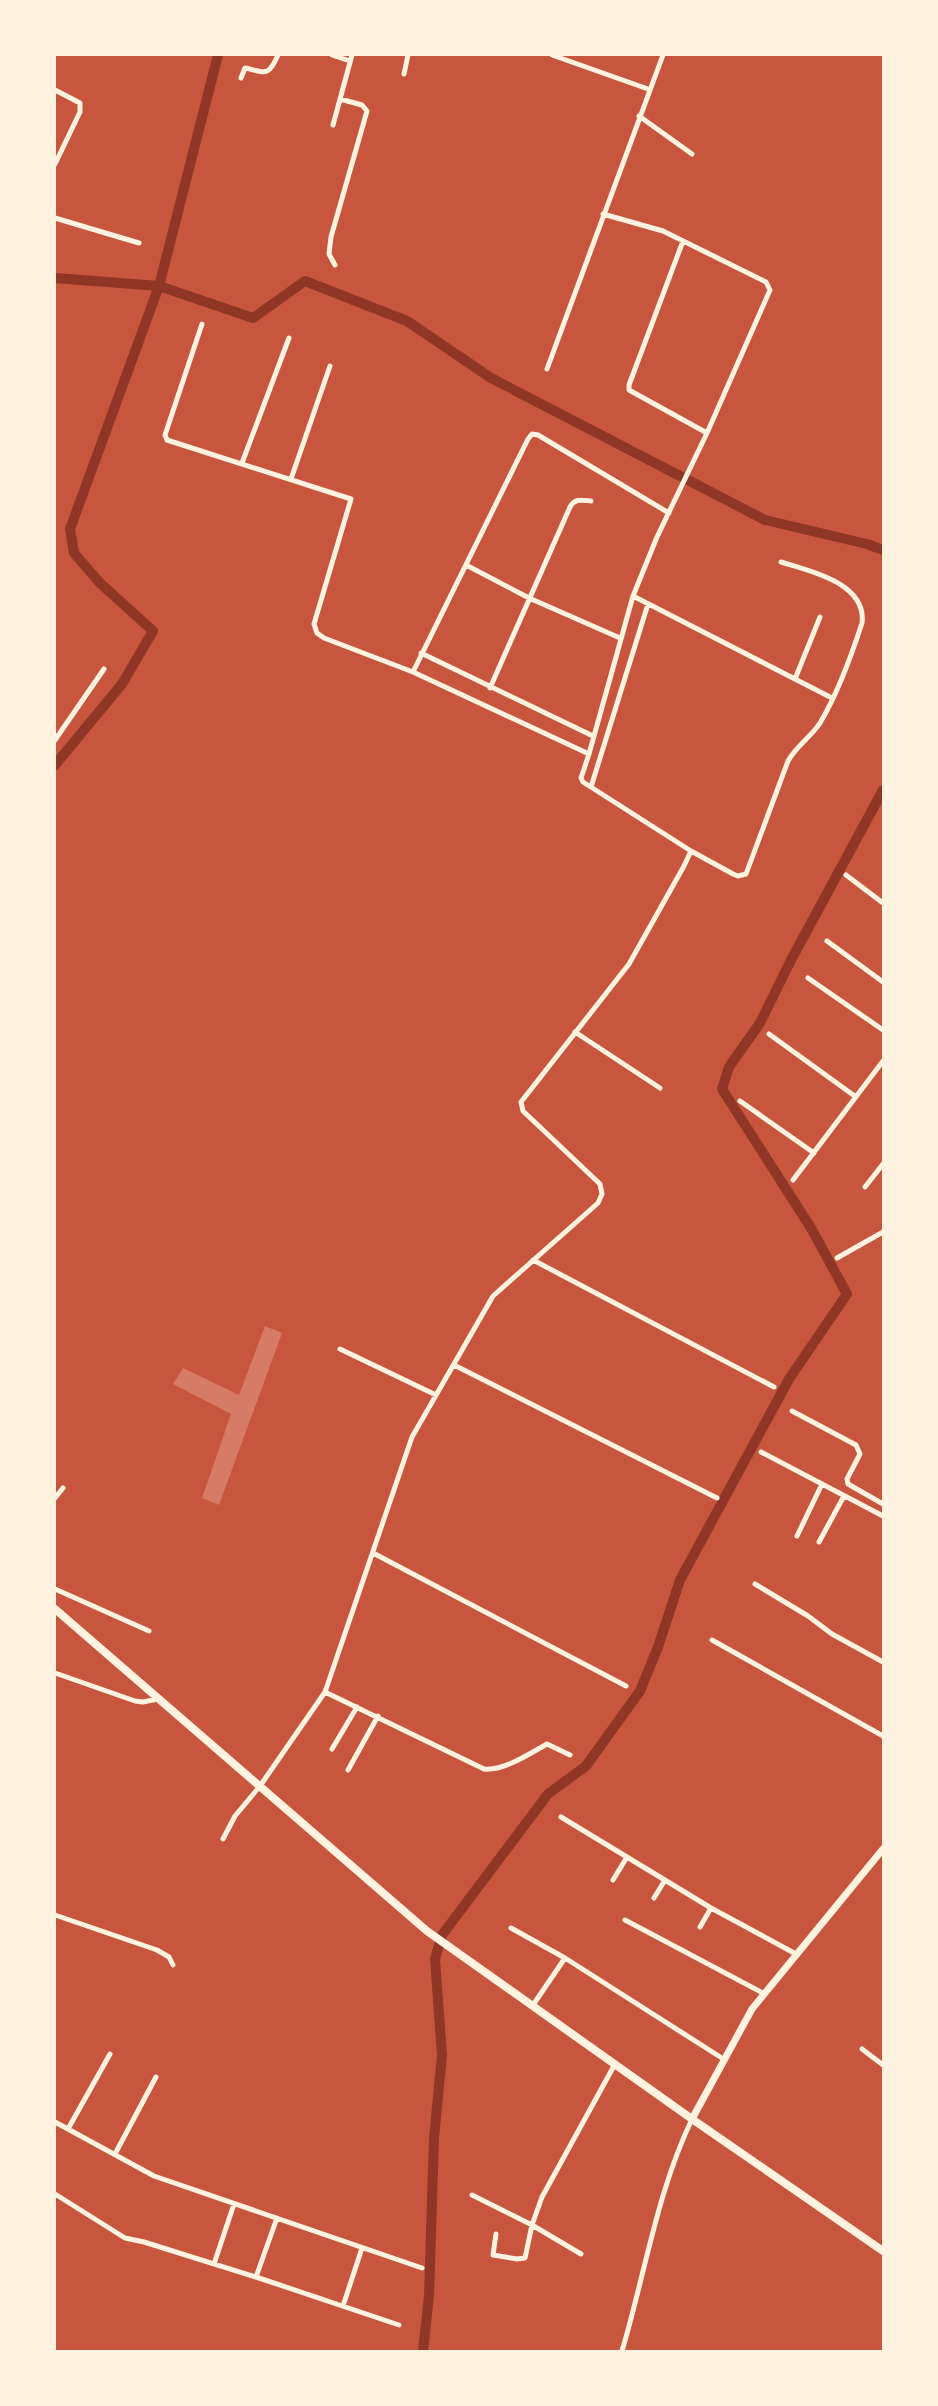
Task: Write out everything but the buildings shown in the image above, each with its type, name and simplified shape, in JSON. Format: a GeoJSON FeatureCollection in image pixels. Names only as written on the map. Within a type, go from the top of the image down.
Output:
{"type":"FeatureCollection","features":[{"type":"Feature","properties":{"kind":"main road"},"geometry":{"type":"LineString","coordinates":[[55,1609],[427,1931],[692,2119],[883,2251]]}},
{"type":"Feature","properties":{"kind":"street"},"geometry":{"type":"LineString","coordinates":[[240,78],[245,68],[263,73],[269,71],[278,55]]}},
{"type":"Feature","properties":{"kind":"street"},"geometry":{"type":"LineString","coordinates":[[332,55],[350,61]]}},
{"type":"Feature","properties":{"kind":"street"},"geometry":{"type":"LineString","coordinates":[[334,125],[352,55]]}},
{"type":"Feature","properties":{"kind":"street"},"geometry":{"type":"LineString","coordinates":[[404,74],[408,55]]}},
{"type":"Feature","properties":{"kind":"street"},"geometry":{"type":"LineString","coordinates":[[552,55],[648,89]]}},
{"type":"Feature","properties":{"kind":"street"},"geometry":{"type":"LineString","coordinates":[[547,369],[648,89],[663,55]]}},
{"type":"Feature","properties":{"kind":"street"},"geometry":{"type":"LineString","coordinates":[[55,90],[76,99],[80,103],[80,112],[55,164]]}},
{"type":"Feature","properties":{"kind":"street"},"geometry":{"type":"LineString","coordinates":[[335,265],[329,254],[331,237],[367,111],[362,105],[340,99]]}},
{"type":"Feature","properties":{"kind":"street"},"geometry":{"type":"LineString","coordinates":[[639,116],[692,154]]}},
{"type":"Feature","properties":{"kind":"street"},"geometry":{"type":"LineString","coordinates":[[603,214],[663,231],[766,282],[770,290],[707,433],[657,537],[633,596],[581,778],[591,787],[690,851],[738,876],[746,874],[788,761],[798,746],[820,723],[862,623],[863,614],[857,599],[838,583],[781,562]]}},
{"type":"Feature","properties":{"kind":"street"},"geometry":{"type":"LineString","coordinates":[[55,218],[139,243]]}},
{"type":"Feature","properties":{"kind":"street"},"geometry":{"type":"LineString","coordinates":[[683,241],[629,385],[629,390],[707,433]]}},
{"type":"Feature","properties":{"kind":"street"},"geometry":{"type":"LineString","coordinates":[[202,324],[165,435],[167,440],[351,499],[314,624],[317,633],[324,638],[413,672],[589,754]]}},
{"type":"Feature","properties":{"kind":"street"},"geometry":{"type":"LineString","coordinates":[[242,463],[289,338]]}},
{"type":"Feature","properties":{"kind":"street"},"geometry":{"type":"LineString","coordinates":[[291,479],[330,366]]}},
{"type":"Feature","properties":{"kind":"street"},"geometry":{"type":"LineString","coordinates":[[413,672],[528,438],[532,434],[538,435],[669,513]]}},
{"type":"Feature","properties":{"kind":"street"},"geometry":{"type":"LineString","coordinates":[[490,688],[570,507],[573,502],[578,500],[591,502]]}},
{"type":"Feature","properties":{"kind":"street"},"geometry":{"type":"LineString","coordinates":[[466,565],[529,598],[620,638]]}},
{"type":"Feature","properties":{"kind":"street"},"geometry":{"type":"LineString","coordinates":[[633,596],[832,698]]}},
{"type":"Feature","properties":{"kind":"street"},"geometry":{"type":"LineString","coordinates":[[591,787],[648,604]]}},
{"type":"Feature","properties":{"kind":"street"},"geometry":{"type":"LineString","coordinates":[[795,679],[820,617]]}},
{"type":"Feature","properties":{"kind":"street"},"geometry":{"type":"LineString","coordinates":[[421,653],[490,688],[593,736]]}},
{"type":"Feature","properties":{"kind":"street"},"geometry":{"type":"LineString","coordinates":[[55,740],[104,669]]}},
{"type":"Feature","properties":{"kind":"street"},"geometry":{"type":"LineString","coordinates":[[223,1839],[235,1816],[260,1786],[325,1692],[412,1437],[493,1296],[598,1202],[602,1194],[600,1184],[526,1115],[521,1106],[524,1098],[629,964],[684,866],[690,851]]}},
{"type":"Feature","properties":{"kind":"street"},"geometry":{"type":"LineString","coordinates":[[846,875],[883,903]]}},
{"type":"Feature","properties":{"kind":"street"},"geometry":{"type":"LineString","coordinates":[[827,941],[883,982]]}},
{"type":"Feature","properties":{"kind":"street"},"geometry":{"type":"LineString","coordinates":[[808,978],[883,1030]]}},
{"type":"Feature","properties":{"kind":"street"},"geometry":{"type":"LineString","coordinates":[[576,1032],[660,1088]]}},
{"type":"Feature","properties":{"kind":"street"},"geometry":{"type":"LineString","coordinates":[[769,1034],[856,1097]]}},
{"type":"Feature","properties":{"kind":"street"},"geometry":{"type":"LineString","coordinates":[[793,1180],[883,1061]]}},
{"type":"Feature","properties":{"kind":"street"},"geometry":{"type":"LineString","coordinates":[[740,1101],[814,1153]]}},
{"type":"Feature","properties":{"kind":"street"},"geometry":{"type":"LineString","coordinates":[[866,1187],[883,1164]]}},
{"type":"Feature","properties":{"kind":"street"},"geometry":{"type":"LineString","coordinates":[[837,1258],[883,1232]]}},
{"type":"Feature","properties":{"kind":"street"},"geometry":{"type":"LineString","coordinates":[[533,1260],[774,1387]]}},
{"type":"Feature","properties":{"kind":"street"},"geometry":{"type":"LineString","coordinates":[[340,1349],[436,1395]]}},
{"type":"Feature","properties":{"kind":"street"},"geometry":{"type":"LineString","coordinates":[[454,1365],[717,1498]]}},
{"type":"Feature","properties":{"kind":"street"},"geometry":{"type":"LineString","coordinates":[[792,1411],[856,1445],[860,1454],[847,1479],[848,1484],[883,1504]]}},
{"type":"Feature","properties":{"kind":"street"},"geometry":{"type":"LineString","coordinates":[[761,1452],[883,1516]]}},
{"type":"Feature","properties":{"kind":"street"},"geometry":{"type":"LineString","coordinates":[[797,1536],[822,1484]]}},
{"type":"Feature","properties":{"kind":"street"},"geometry":{"type":"LineString","coordinates":[[55,1498],[63,1488]]}},
{"type":"Feature","properties":{"kind":"street"},"geometry":{"type":"LineString","coordinates":[[819,1542],[844,1496]]}},
{"type":"Feature","properties":{"kind":"street"},"geometry":{"type":"LineString","coordinates":[[373,1553],[626,1686]]}},
{"type":"Feature","properties":{"kind":"street"},"geometry":{"type":"LineString","coordinates":[[755,1584],[808,1616],[832,1634],[883,1662]]}},
{"type":"Feature","properties":{"kind":"street"},"geometry":{"type":"LineString","coordinates":[[55,1589],[149,1632]]}},
{"type":"Feature","properties":{"kind":"street"},"geometry":{"type":"LineString","coordinates":[[712,1640],[883,1736]]}},
{"type":"Feature","properties":{"kind":"street"},"geometry":{"type":"LineString","coordinates":[[55,1673],[135,1701],[143,1702],[158,1699]]}},
{"type":"Feature","properties":{"kind":"street"},"geometry":{"type":"LineString","coordinates":[[325,1692],[378,1716],[484,1769],[493,1770],[502,1767],[547,1744],[570,1755]]}},
{"type":"Feature","properties":{"kind":"street"},"geometry":{"type":"LineString","coordinates":[[332,1749],[357,1707]]}},
{"type":"Feature","properties":{"kind":"street"},"geometry":{"type":"LineString","coordinates":[[348,1770],[378,1716]]}},
{"type":"Feature","properties":{"kind":"street"},"geometry":{"type":"LineString","coordinates":[[561,1817],[711,1908],[796,1954]]}},
{"type":"Feature","properties":{"kind":"street"},"geometry":{"type":"LineString","coordinates":[[622,2351],[660,2209],[682,2140],[692,2119],[740,2029],[763,1993],[883,1850]]}},
{"type":"Feature","properties":{"kind":"street"},"geometry":{"type":"LineString","coordinates":[[613,1880],[627,1857]]}},
{"type":"Feature","properties":{"kind":"street"},"geometry":{"type":"LineString","coordinates":[[654,1898],[665,1880]]}},
{"type":"Feature","properties":{"kind":"street"},"geometry":{"type":"LineString","coordinates":[[700,1927],[711,1908]]}},
{"type":"Feature","properties":{"kind":"street"},"geometry":{"type":"LineString","coordinates":[[55,1915],[157,1950],[169,1957],[173,1965]]}},
{"type":"Feature","properties":{"kind":"street"},"geometry":{"type":"LineString","coordinates":[[625,1920],[763,1993]]}},
{"type":"Feature","properties":{"kind":"street"},"geometry":{"type":"LineString","coordinates":[[511,1928],[565,1958],[725,2060]]}},
{"type":"Feature","properties":{"kind":"street"},"geometry":{"type":"LineString","coordinates":[[532,2005],[565,1958]]}},
{"type":"Feature","properties":{"kind":"street"},"geometry":{"type":"LineString","coordinates":[[862,2049],[883,2065]]}},
{"type":"Feature","properties":{"kind":"street"},"geometry":{"type":"LineString","coordinates":[[68,2130],[110,2054]]}},
{"type":"Feature","properties":{"kind":"street"},"geometry":{"type":"LineString","coordinates":[[496,2234],[494,2255],[524,2260],[532,2225],[542,2197],[615,2064]]}},
{"type":"Feature","properties":{"kind":"street"},"geometry":{"type":"LineString","coordinates":[[115,2154],[156,2077]]}},
{"type":"Feature","properties":{"kind":"street"},"geometry":{"type":"LineString","coordinates":[[55,2122],[154,2176],[422,2268]]}},
{"type":"Feature","properties":{"kind":"street"},"geometry":{"type":"LineString","coordinates":[[55,2194],[125,2238],[144,2242],[256,2277],[398,2325]]}},
{"type":"Feature","properties":{"kind":"street"},"geometry":{"type":"LineString","coordinates":[[472,2195],[532,2225],[581,2254]]}},
{"type":"Feature","properties":{"kind":"street"},"geometry":{"type":"LineString","coordinates":[[214,2264],[234,2204]]}},
{"type":"Feature","properties":{"kind":"street"},"geometry":{"type":"LineString","coordinates":[[256,2277],[277,2218]]}},
{"type":"Feature","properties":{"kind":"street"},"geometry":{"type":"LineString","coordinates":[[343,2306],[362,2248]]}},
{"type":"Feature","properties":{"kind":"waterway"},"geometry":{"type":"LineString","coordinates":[[55,765],[122,684],[153,631],[100,583],[74,553],[70,529],[159,286],[218,55]]}},
{"type":"Feature","properties":{"kind":"waterway"},"geometry":{"type":"LineString","coordinates":[[55,278],[159,286],[253,318],[305,281],[407,321],[491,378],[765,520],[867,544],[883,550]]}},
{"type":"Feature","properties":{"kind":"waterway"},"geometry":{"type":"LineString","coordinates":[[423,2351],[429,2296],[434,2138],[442,2055],[435,1959],[442,1935],[548,1794],[586,1766],[640,1691],[658,1647],[680,1580],[789,1379],[847,1294],[811,1228],[722,1089],[729,1067],[760,1023],[791,960],[883,790]]}}]}
